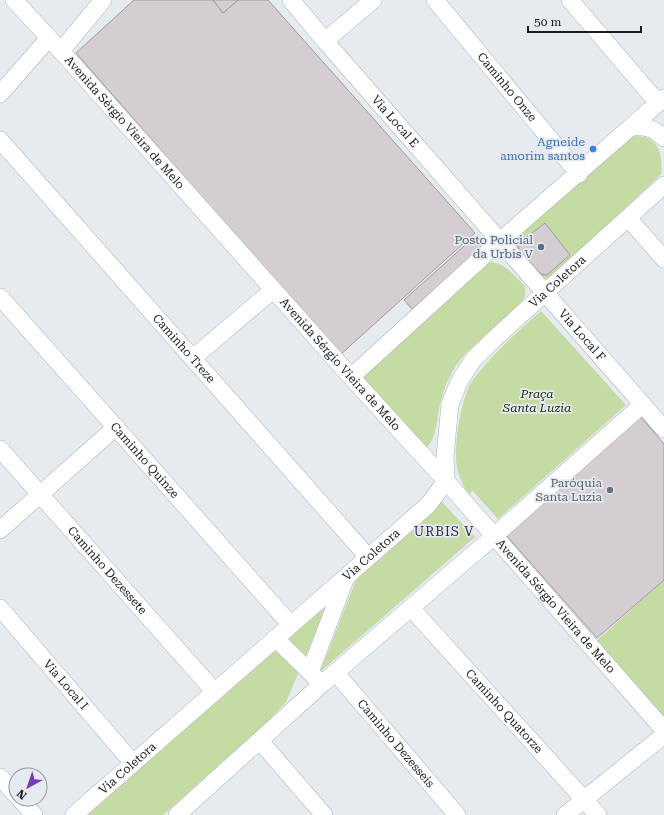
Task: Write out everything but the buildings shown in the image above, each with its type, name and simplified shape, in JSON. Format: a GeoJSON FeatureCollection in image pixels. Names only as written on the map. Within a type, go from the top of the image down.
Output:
{"type":"FeatureCollection","features":[{"type":"Feature","properties":{"kind":"street","name":"Avenida Sérgio Vieira de Melo"},"geometry":{"type":"LineString","coordinates":[[14,0],[446,481],[493,537],[664,730]]}},
{"type":"Feature","properties":{"kind":"street"},"geometry":{"type":"LineString","coordinates":[[61,51],[103,0]]}},
{"type":"Feature","properties":{"kind":"street","name":"Via Local E"},"geometry":{"type":"LineString","coordinates":[[291,0],[500,241]]}},
{"type":"Feature","properties":{"kind":"street"},"geometry":{"type":"LineString","coordinates":[[325,41],[373,0]]}},
{"type":"Feature","properties":{"kind":"street","name":"Caminho Onze"},"geometry":{"type":"LineString","coordinates":[[435,0],[579,174]]}},
{"type":"Feature","properties":{"kind":"street"},"geometry":{"type":"LineString","coordinates":[[351,377],[500,241],[579,174],[661,101],[570,0]]}},
{"type":"Feature","properties":{"kind":"street"},"geometry":{"type":"LineString","coordinates":[[0,94],[49,38]]}},
{"type":"Feature","properties":{"kind":"street"},"geometry":{"type":"LineString","coordinates":[[632,127],[646,126],[658,132],[664,138]]}},
{"type":"Feature","properties":{"kind":"street","name":"Caminho Treze"},"geometry":{"type":"LineString","coordinates":[[0,140],[368,557]]}},
{"type":"Feature","properties":{"kind":"street","name":"Via Coletora"},"geometry":{"type":"LineString","coordinates":[[74,815],[132,762],[428,505],[446,481],[445,456],[450,404],[459,382],[473,360],[664,185]]}},
{"type":"Feature","properties":{"kind":"street"},"geometry":{"type":"LineString","coordinates":[[628,218],[664,259]]}},
{"type":"Feature","properties":{"kind":"street","name":"Via Local F"},"geometry":{"type":"LineString","coordinates":[[500,241],[544,294],[664,429]]}},
{"type":"Feature","properties":{"kind":"street"},"geometry":{"type":"LineString","coordinates":[[193,358],[273,290]]}},
{"type":"Feature","properties":{"kind":"street","name":"Caminho Quinze"},"geometry":{"type":"LineString","coordinates":[[0,297],[290,624]]}},
{"type":"Feature","properties":{"kind":"street"},"geometry":{"type":"LineString","coordinates":[[316,678],[335,672],[493,537],[642,405]]}},
{"type":"Feature","properties":{"kind":"street"},"geometry":{"type":"LineString","coordinates":[[0,530],[116,427]]}},
{"type":"Feature","properties":{"kind":"street","name":"Caminho Dezessete"},"geometry":{"type":"LineString","coordinates":[[0,449],[214,691]]}},
{"type":"Feature","properties":{"kind":"street"},"geometry":{"type":"LineString","coordinates":[[179,815],[260,741],[316,678],[346,575]]}},
{"type":"Feature","properties":{"kind":"street","name":"Via Local I"},"geometry":{"type":"LineString","coordinates":[[0,608],[132,762]]}},
{"type":"Feature","properties":{"kind":"street","name":"Caminho Quatorze"},"geometry":{"type":"LineString","coordinates":[[411,608],[598,815]]}},
{"type":"Feature","properties":{"kind":"street"},"geometry":{"type":"LineString","coordinates":[[275,638],[316,678]]}},
{"type":"Feature","properties":{"kind":"street","name":"Caminho Dezesseis"},"geometry":{"type":"LineString","coordinates":[[335,672],[457,815]]}},
{"type":"Feature","properties":{"kind":"street"},"geometry":{"type":"LineString","coordinates":[[565,815],[664,735]]}},
{"type":"Feature","properties":{"kind":"street"},"geometry":{"type":"LineString","coordinates":[[260,741],[324,815]]}},
{"type":"Feature","properties":{"kind":"street"},"geometry":{"type":"LineString","coordinates":[[0,777],[8,786]]}},
{"type":"Feature","properties":{"kind":"street"},"geometry":{"type":"LineString","coordinates":[[27,807],[34,815]]}},
{"type":"Feature","properties":{"kind":"green space"},"geometry":{"type":"Polygon","coordinates":[[[633,136],[641,136],[648,139],[657,147],[660,152],[661,174],[555,275],[545,279],[538,278],[511,242],[633,136]]]}},
{"type":"Feature","properties":{"kind":"green space"},"geometry":{"type":"Polygon","coordinates":[[[489,262],[505,267],[513,274],[525,286],[525,297],[513,314],[468,351],[455,368],[447,382],[440,404],[435,432],[429,445],[424,450],[362,378],[489,262]]]}},
{"type":"Feature","properties":{"kind":"green space","name":"Praça Santa Luzia"},"geometry":{"type":"Polygon","coordinates":[[[541,311],[626,405],[498,519],[473,491],[468,494],[457,469],[457,441],[462,407],[469,387],[480,370],[514,335],[541,311]]]}},
{"type":"Feature","properties":{"kind":"green space"},"geometry":{"type":"Polygon","coordinates":[[[441,501],[475,537],[320,672],[356,580],[441,501]]]}},
{"type":"Feature","properties":{"kind":"green space"},"geometry":{"type":"Polygon","coordinates":[[[664,580],[664,726],[593,644],[664,580]]]}},
{"type":"Feature","properties":{"kind":"green space"},"geometry":{"type":"Polygon","coordinates":[[[330,599],[286,702],[269,720],[163,815],[85,815],[330,599]]]}},
{"type":"Feature","properties":{"kind":"place","name":"Agneide amorim santos"},"geometry":{"type":"Point","coordinates":[593,149]}},
{"type":"Feature","properties":{"kind":"place","name":"Posto Policial da Urbis V"},"geometry":{"type":"Point","coordinates":[541,247]}},
{"type":"Feature","properties":{"kind":"place","name":"Paróquia Santa Luzia"},"geometry":{"type":"Point","coordinates":[610,490]}},
{"type":"Feature","properties":{"kind":"district","name":"URBIS V"},"geometry":{"type":"Point","coordinates":[444,531]}}]}
